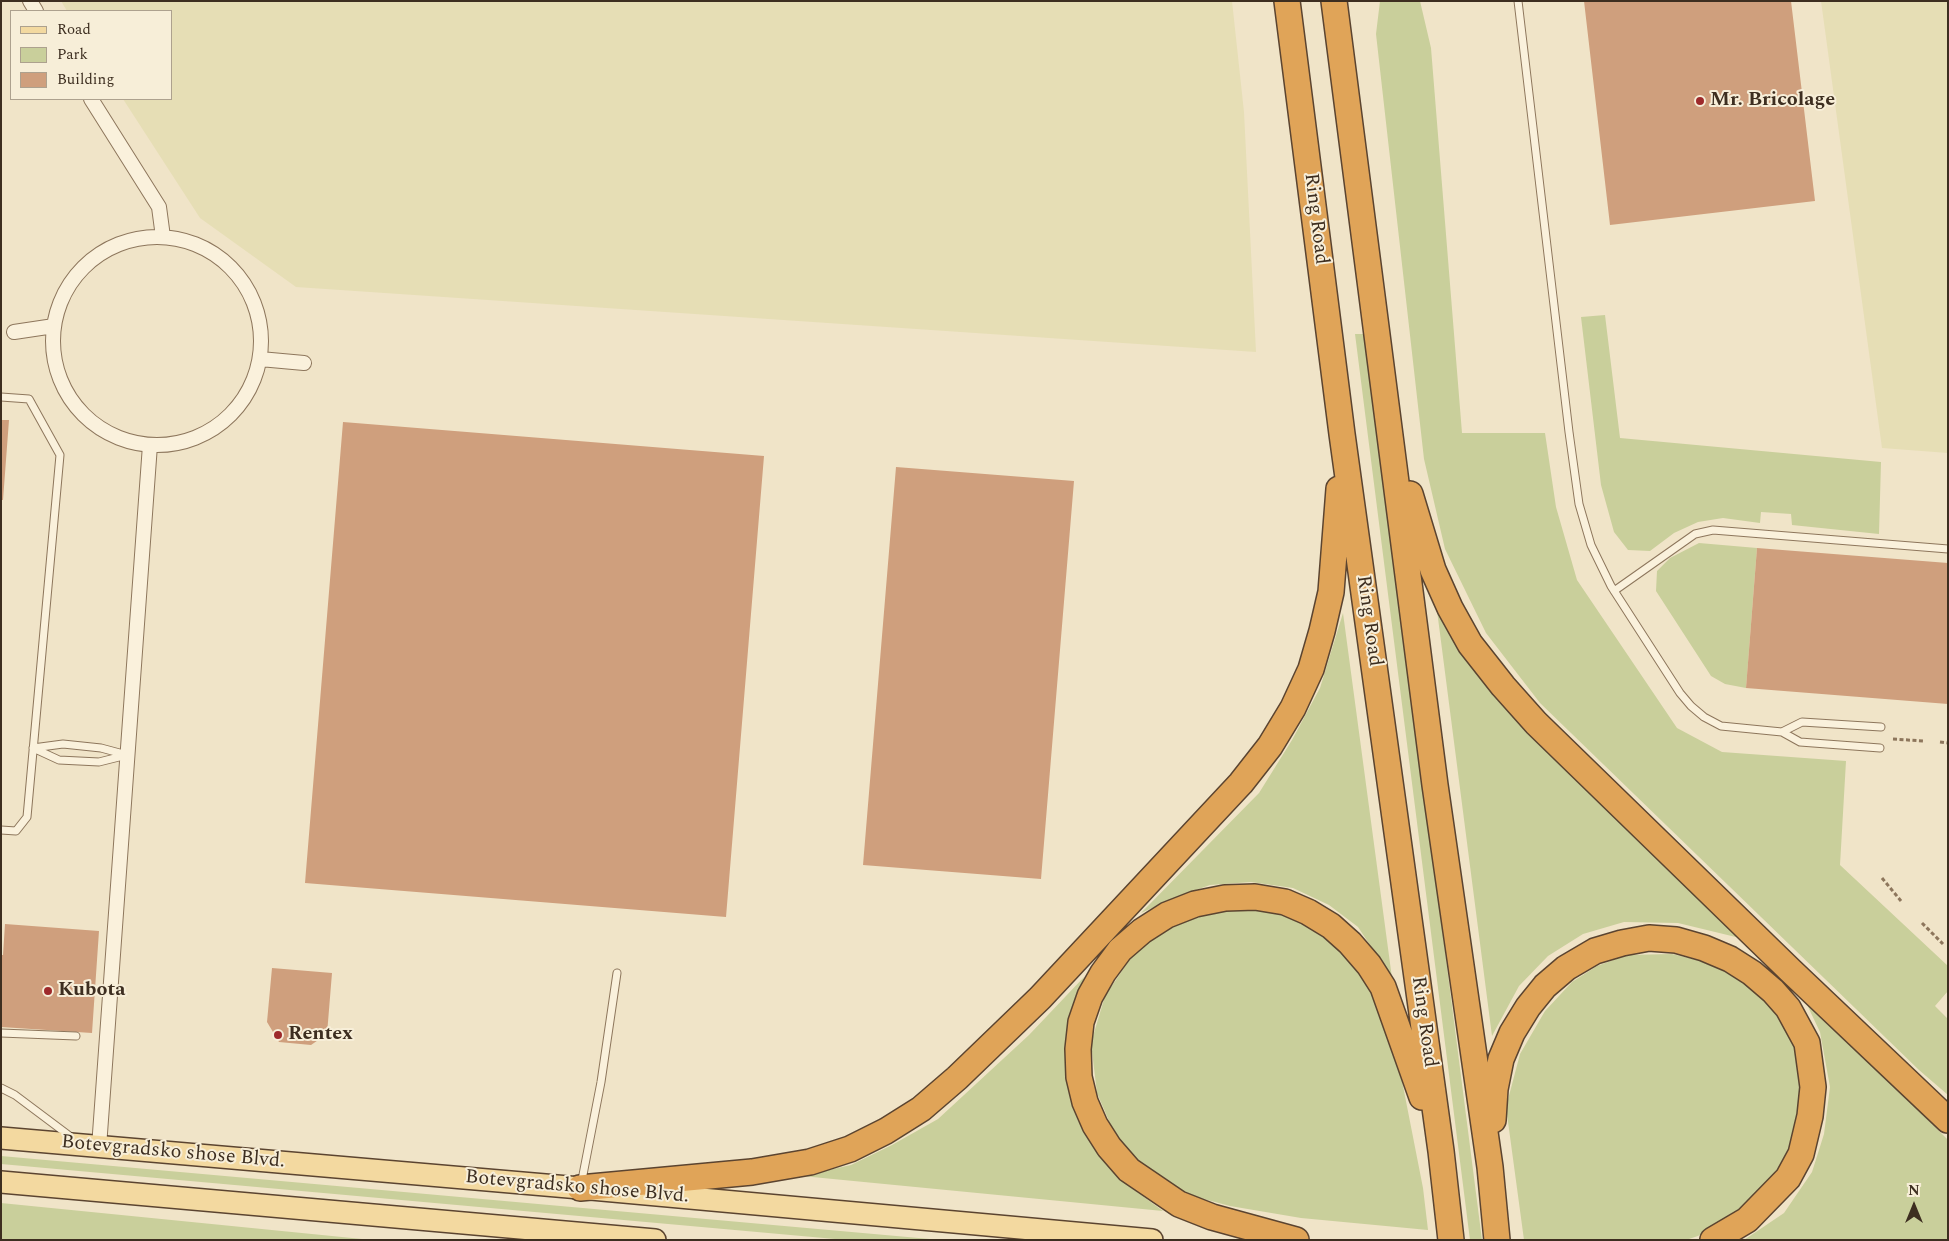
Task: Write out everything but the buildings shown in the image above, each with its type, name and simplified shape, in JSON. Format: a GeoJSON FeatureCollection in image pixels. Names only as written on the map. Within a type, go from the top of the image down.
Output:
{"type":"FeatureCollection","features":[{"type":"Feature","properties":{"kind":"highway","name":"Ring Road"},"geometry":{"type":"LineString","coordinates":[[1287,1],[1342,434],[1441,1151],[1451,1240]]}},
{"type":"Feature","properties":{"kind":"highway"},"geometry":{"type":"LineString","coordinates":[[1337,6],[1435,786],[1490,1167],[1497,1240]]}},
{"type":"Feature","properties":{"kind":"highway"},"geometry":{"type":"LineString","coordinates":[[1390,423],[1433,570],[1450,608],[1470,644],[1503,686],[1536,723],[1948,1120]]}},
{"type":"Feature","properties":{"kind":"highway"},"geometry":{"type":"LineString","coordinates":[[580,1188],[752,1172],[810,1162],[850,1149],[886,1131],[920,1109],[957,1078],[1040,998],[1241,783],[1270,746],[1293,708],[1311,669],[1331,592],[1342,434]]}},
{"type":"Feature","properties":{"kind":"highway"},"geometry":{"type":"LineString","coordinates":[[1296,1240],[1212,1216],[1179,1204],[1154,1188],[1129,1170],[1109,1147],[1095,1125],[1085,1102],[1079,1077],[1078,1049],[1081,1022],[1090,996],[1103,973],[1120,950],[1142,931],[1167,915],[1195,904],[1226,898],[1255,897],[1284,902],[1308,912],[1331,926],[1350,942],[1369,965],[1383,987],[1441,1151]]}},
{"type":"Feature","properties":{"kind":"highway"},"geometry":{"type":"LineString","coordinates":[[1490,1167],[1495,1089],[1501,1060],[1512,1033],[1528,1007],[1546,986],[1566,968],[1595,952],[1622,943],[1648,938],[1676,940],[1704,948],[1730,959],[1752,973],[1773,991],[1788,1008],[1807,1043],[1813,1087],[1810,1116],[1801,1154],[1788,1178],[1747,1220],[1713,1240]]}},
{"type":"Feature","properties":{"kind":"main road","name":"Botevgradsko shose Blvd."},"geometry":{"type":"LineString","coordinates":[[1,1138],[1152,1240]]}},
{"type":"Feature","properties":{"kind":"main road"},"geometry":{"type":"LineString","coordinates":[[1,1182],[655,1240]]}},
{"type":"Feature","properties":{"kind":"street"},"geometry":{"type":"LineString","coordinates":[[92,100],[159,207],[163,237]]}},
{"type":"Feature","properties":{"kind":"street"},"geometry":{"type":"LineString","coordinates":[[163,237],[197,244],[227,263],[249,290],[260,324],[260,358],[250,388],[242,400],[233,413],[209,432],[180,442],[150,445],[122,439],[96,426],[75,406],[61,381],[53,354],[54,326],[62,296],[80,271],[103,251],[132,240],[163,237]]}},
{"type":"Feature","properties":{"kind":"street"},"geometry":{"type":"LineString","coordinates":[[14,332],[54,326]]}},
{"type":"Feature","properties":{"kind":"street"},"geometry":{"type":"LineString","coordinates":[[260,358],[304,363]]}},
{"type":"Feature","properties":{"kind":"street"},"geometry":{"type":"LineString","coordinates":[[90,1146],[127,755],[150,445]]}},
{"type":"Feature","properties":{"kind":"lane"},"geometry":{"type":"LineString","coordinates":[[1518,1],[1579,504],[1591,546],[1614,591],[1680,693],[1704,717],[1721,726],[1782,732],[1800,742],[1880,748]]}},
{"type":"Feature","properties":{"kind":"lane"},"geometry":{"type":"LineString","coordinates":[[1,397],[29,399],[60,454],[27,817],[16,831],[1,830]]}},
{"type":"Feature","properties":{"kind":"lane"},"geometry":{"type":"LineString","coordinates":[[1614,591],[1695,534],[1713,530],[1948,549]]}},
{"type":"Feature","properties":{"kind":"lane"},"geometry":{"type":"LineString","coordinates":[[1782,732],[1802,722],[1881,727]]}},
{"type":"Feature","properties":{"kind":"lane"},"geometry":{"type":"LineString","coordinates":[[33,748],[63,744],[101,748],[127,755]]}},
{"type":"Feature","properties":{"kind":"lane"},"geometry":{"type":"LineString","coordinates":[[33,748],[59,760],[99,762],[127,755]]}},
{"type":"Feature","properties":{"kind":"lane"},"geometry":{"type":"LineString","coordinates":[[580,1188],[601,1082],[617,973]]}},
{"type":"Feature","properties":{"kind":"lane"},"geometry":{"type":"LineString","coordinates":[[1,1032],[76,1036]]}},
{"type":"Feature","properties":{"kind":"lane"},"geometry":{"type":"LineString","coordinates":[[1,1088],[15,1095],[90,1146]]}},
{"type":"Feature","properties":{"kind":"path"},"geometry":{"type":"LineString","coordinates":[[1893,739],[1923,741]]}},
{"type":"Feature","properties":{"kind":"path"},"geometry":{"type":"LineString","coordinates":[[1940,742],[1948,743]]}},
{"type":"Feature","properties":{"kind":"path"},"geometry":{"type":"LineString","coordinates":[[1882,878],[1902,901]]}},
{"type":"Feature","properties":{"kind":"path"},"geometry":{"type":"LineString","coordinates":[[1922,923],[1943,944]]}},
{"type":"Feature","properties":{"kind":"shaded area"},"geometry":{"type":"Polygon","coordinates":[[[61,1],[1232,1],[1244,112],[1256,352],[296,287],[200,218],[124,100],[172,100],[172,10],[66,10],[61,1]]]}},
{"type":"Feature","properties":{"kind":"shaded area"},"geometry":{"type":"Polygon","coordinates":[[[1821,1],[1948,1],[1948,453],[1882,448],[1821,1]]]}},
{"type":"Feature","properties":{"kind":"green space"},"geometry":{"type":"Polygon","coordinates":[[[1380,1],[1420,1],[1431,48],[1462,433],[1545,433],[1556,507],[1577,580],[1677,728],[1722,752],[1846,761],[1840,865],[1948,966],[1948,991],[1935,1006],[1948,1019],[1948,1095],[1919,1070],[1540,703],[1486,633],[1445,549],[1424,459],[1376,34],[1380,1]]]}},
{"type":"Feature","properties":{"kind":"green space"},"geometry":{"type":"Polygon","coordinates":[[[1605,315],[1620,438],[1881,462],[1879,534],[1792,525],[1791,514],[1761,512],[1760,523],[1723,518],[1698,522],[1674,533],[1650,551],[1628,550],[1614,532],[1601,485],[1581,317],[1605,315]]]}},
{"type":"Feature","properties":{"kind":"green space"},"geometry":{"type":"Polygon","coordinates":[[[1355,334],[1366,334],[1482,1240],[1470,1240],[1355,334]]]}},
{"type":"Feature","properties":{"kind":"green space"},"geometry":{"type":"Polygon","coordinates":[[[1699,543],[1757,548],[1746,688],[1725,684],[1711,676],[1656,591],[1657,571],[1670,558],[1699,543]]]}},
{"type":"Feature","properties":{"kind":"green space"},"geometry":{"type":"Polygon","coordinates":[[[1435,595],[1744,939],[1678,923],[1624,922],[1583,934],[1548,956],[1519,986],[1492,1036],[1435,595]]]}},
{"type":"Feature","properties":{"kind":"green space"},"geometry":{"type":"Polygon","coordinates":[[[1343,613],[1392,978],[1358,927],[1329,905],[1293,888],[1251,882],[1210,885],[1141,913],[1259,793],[1292,740],[1320,688],[1343,613]]]}},
{"type":"Feature","properties":{"kind":"green space"},"geometry":{"type":"Polygon","coordinates":[[[1260,907],[1306,922],[1344,951],[1373,990],[1394,1040],[1423,1188],[1428,1230],[1301,1218],[1230,1206],[1185,1194],[1140,1164],[1115,1135],[1097,1093],[1091,1043],[1105,996],[1132,956],[1169,926],[1211,909],[1260,907]]]}},
{"type":"Feature","properties":{"kind":"green space"},"geometry":{"type":"Polygon","coordinates":[[[1672,954],[1726,967],[1771,1001],[1797,1043],[1806,1083],[1801,1117],[1785,1160],[1745,1208],[1698,1236],[1686,1240],[1524,1240],[1506,1107],[1520,1054],[1545,1011],[1572,982],[1597,966],[1627,955],[1672,954]]]}},
{"type":"Feature","properties":{"kind":"green space"},"geometry":{"type":"Polygon","coordinates":[[[1084,977],[1071,1020],[1067,1071],[1078,1118],[1099,1154],[1122,1181],[1163,1211],[802,1176],[851,1165],[938,1119],[1029,1035],[1084,977]]]}},
{"type":"Feature","properties":{"kind":"green space"},"geometry":{"type":"Polygon","coordinates":[[[1801,992],[1948,1140],[1948,1240],[1744,1240],[1784,1213],[1812,1172],[1824,1134],[1830,1087],[1820,1032],[1801,992]]]}},
{"type":"Feature","properties":{"kind":"green space"},"geometry":{"type":"Polygon","coordinates":[[[1,1156],[941,1240],[846,1240],[1,1164],[1,1156]]]}},
{"type":"Feature","properties":{"kind":"green space"},"geometry":{"type":"Polygon","coordinates":[[[1,1203],[372,1240],[1,1240],[1,1203]]]}},
{"type":"Feature","properties":{"kind":"place","name":"Mr. Bricolage"},"geometry":{"type":"Point","coordinates":[1700,101]}},
{"type":"Feature","properties":{"kind":"place","name":"Kubota"},"geometry":{"type":"Point","coordinates":[48,991]}},
{"type":"Feature","properties":{"kind":"place","name":"Rentex"},"geometry":{"type":"Point","coordinates":[278,1035]}}]}
